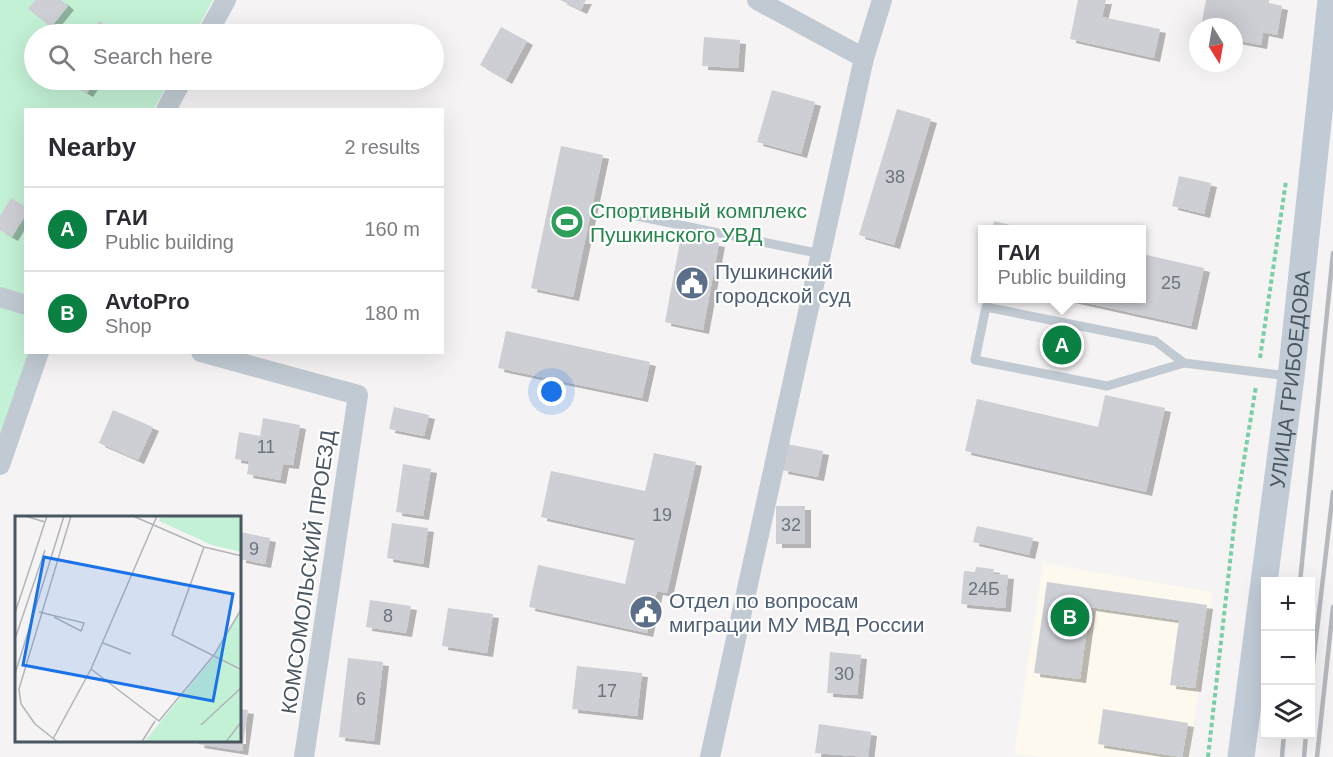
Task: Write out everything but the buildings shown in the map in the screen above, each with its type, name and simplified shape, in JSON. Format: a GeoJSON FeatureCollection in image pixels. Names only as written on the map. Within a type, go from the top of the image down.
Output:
{"type":"FeatureCollection","features":[{"type":"Feature","properties":{"kind":"street"},"geometry":{"type":"LineString","coordinates":[[213,24],[226,0]]}},
{"type":"Feature","properties":{"kind":"street"},"geometry":{"type":"LineString","coordinates":[[757,0],[864,58]]}},
{"type":"Feature","properties":{"kind":"street"},"geometry":{"type":"LineString","coordinates":[[710,757],[864,58],[882,0]]}},
{"type":"Feature","properties":{"kind":"street","name":"УЛИЦА ГРИБОЕДОВА"},"geometry":{"type":"LineString","coordinates":[[1241,757],[1291,377],[1331,0]]}},
{"type":"Feature","properties":{"kind":"street"},"geometry":{"type":"LineString","coordinates":[[167,108],[177,90]]}},
{"type":"Feature","properties":{"kind":"street"},"geometry":{"type":"LineString","coordinates":[[0,297],[24,304]]}},
{"type":"Feature","properties":{"kind":"street"},"geometry":{"type":"LineString","coordinates":[[0,465],[38,354]]}},
{"type":"Feature","properties":{"kind":"street","name":"КОМСОМОЛЬСКИЙ ПРОЕЗД"},"geometry":{"type":"LineString","coordinates":[[208,354],[358,395],[304,757]]}},
{"type":"Feature","properties":{"kind":"lane"},"geometry":{"type":"LineString","coordinates":[[617,212],[821,254]]}},
{"type":"Feature","properties":{"kind":"lane"},"geometry":{"type":"LineString","coordinates":[[1184,363],[1155,341],[986,307],[975,360],[1107,386],[1184,363],[1291,377]]}},
{"type":"Feature","properties":{"kind":"shaded area"},"geometry":{"type":"Polygon","coordinates":[[[1043,563],[1213,592],[1189,757],[1043,757],[1014,754],[1043,563]]]}},
{"type":"Feature","properties":{"kind":"green space"},"geometry":{"type":"Polygon","coordinates":[[[0,0],[213,0],[200,24],[24,24],[24,90],[164,90],[155,108],[24,108],[24,354],[31,354],[0,441],[0,0]]]}},
{"type":"Feature","properties":{"kind":"railway"},"geometry":{"type":"LineString","coordinates":[[1301,577],[1333,253]]}},
{"type":"Feature","properties":{"kind":"railway"},"geometry":{"type":"LineString","coordinates":[[1311,685],[1333,492]]}},
{"type":"Feature","properties":{"kind":"railway"},"geometry":{"type":"LineString","coordinates":[[1317,757],[1333,607]]}},
{"type":"Feature","properties":{"kind":"railway"},"geometry":{"type":"LineString","coordinates":[[1282,757],[1284,739]]}},
{"type":"Feature","properties":{"kind":"railway"},"geometry":{"type":"LineString","coordinates":[[1304,757],[1306,739]]}},
{"type":"Feature","properties":{"kind":"place","name":"Спортивный комплекс Пушкинского УВД"},"geometry":{"type":"Point","coordinates":[567,222]}},
{"type":"Feature","properties":{"kind":"place","name":"Пушкинский городской суд"},"geometry":{"type":"Point","coordinates":[692,283]}},
{"type":"Feature","properties":{"kind":"place","name":"ГАИ"},"geometry":{"type":"Point","coordinates":[1062,345]}},
{"type":"Feature","properties":{"kind":"place","name":"Отдел по вопросам миграции МУ МВД России"},"geometry":{"type":"Point","coordinates":[646,612]}},
{"type":"Feature","properties":{"kind":"place","name":"AvtoPro"},"geometry":{"type":"Point","coordinates":[1070,617]}}]}
